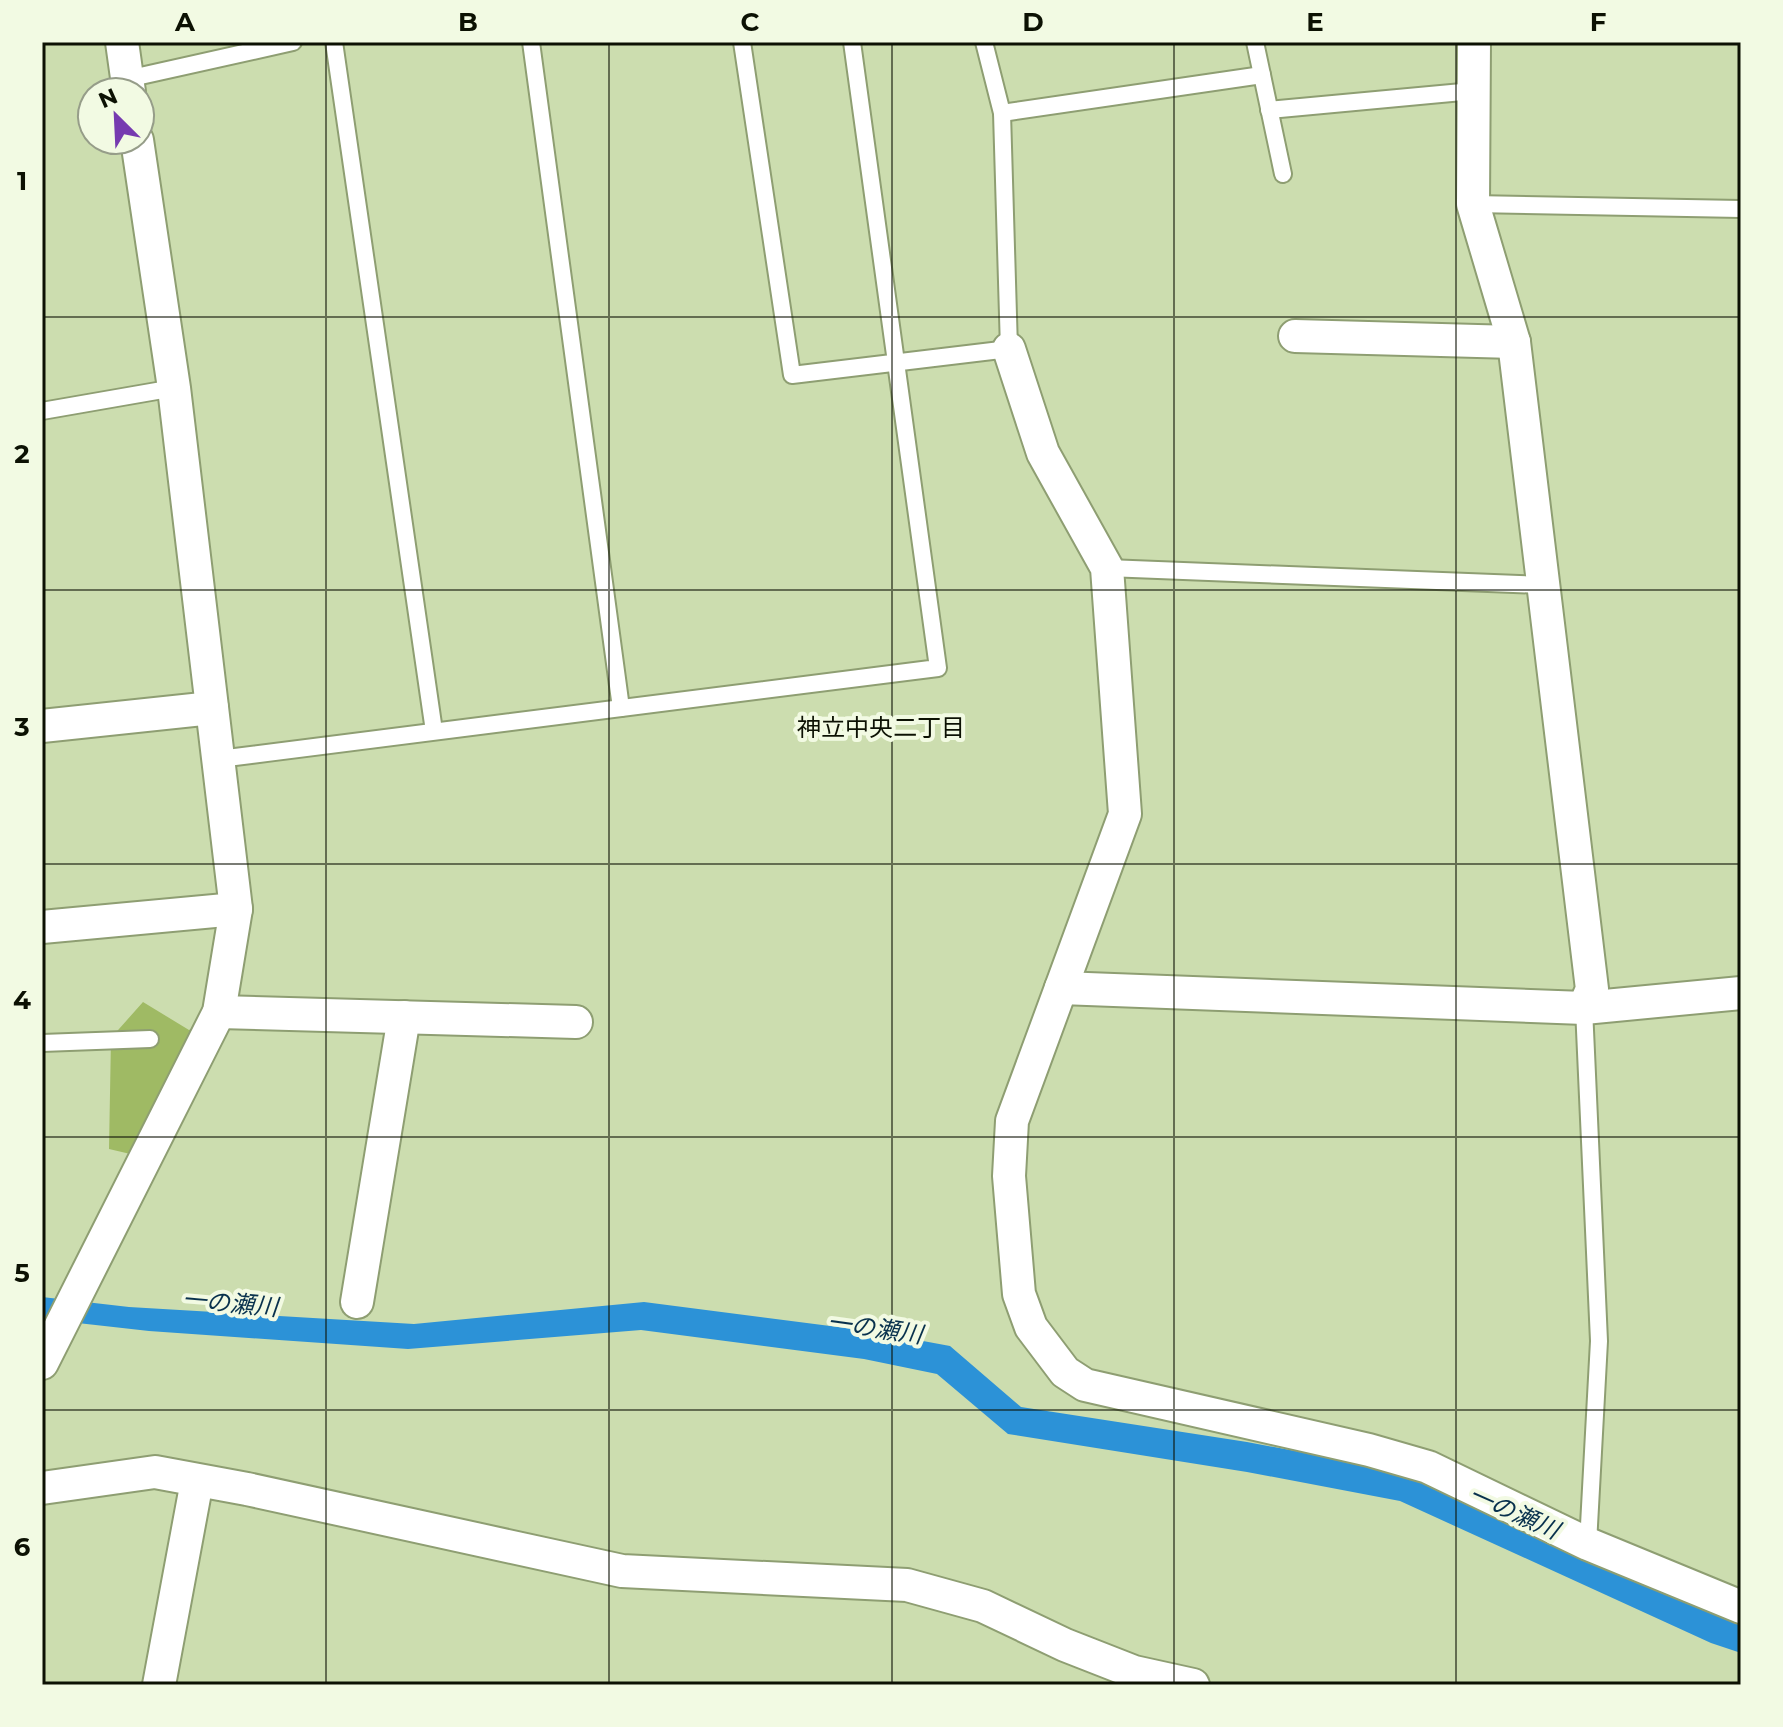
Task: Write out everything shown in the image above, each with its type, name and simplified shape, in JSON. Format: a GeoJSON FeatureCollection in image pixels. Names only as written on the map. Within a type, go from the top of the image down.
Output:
{"type":"FeatureCollection","features":[{"type":"Feature","properties":{"kind":"street"},"geometry":{"type":"LineString","coordinates":[[122,42],[127,76]]}},
{"type":"Feature","properties":{"kind":"street"},"geometry":{"type":"LineString","coordinates":[[1474,42],[1473,204],[1514,342],[1592,989],[1584,1008]]}},
{"type":"Feature","properties":{"kind":"street"},"geometry":{"type":"LineString","coordinates":[[42,1363],[219,1012],[236,909],[174,388],[139,156]]}},
{"type":"Feature","properties":{"kind":"street"},"geometry":{"type":"LineString","coordinates":[[1295,336],[1514,342]]}},
{"type":"Feature","properties":{"kind":"street"},"geometry":{"type":"LineString","coordinates":[[1009,349],[1043,453],[1107,568],[1125,814],[1012,1121],[1009,1176],[1019,1294],[1031,1327],[1065,1372],[1085,1385],[1369,1450],[1428,1467],[1588,1544],[1741,1607]]}},
{"type":"Feature","properties":{"kind":"street"},"geometry":{"type":"LineString","coordinates":[[42,726],[212,708]]}},
{"type":"Feature","properties":{"kind":"street"},"geometry":{"type":"LineString","coordinates":[[42,927],[236,909]]}},
{"type":"Feature","properties":{"kind":"street"},"geometry":{"type":"LineString","coordinates":[[1061,988],[1584,1008],[1741,993]]}},
{"type":"Feature","properties":{"kind":"street"},"geometry":{"type":"LineString","coordinates":[[219,1012],[576,1022]]}},
{"type":"Feature","properties":{"kind":"street"},"geometry":{"type":"LineString","coordinates":[[357,1302],[404,1017]]}},
{"type":"Feature","properties":{"kind":"street"},"geometry":{"type":"LineString","coordinates":[[42,1488],[155,1472],[622,1571],[907,1585],[983,1606],[1065,1645],[1134,1672],[1193,1685]]}},
{"type":"Feature","properties":{"kind":"street"},"geometry":{"type":"LineString","coordinates":[[159,1685],[197,1481]]}},
{"type":"Feature","properties":{"kind":"lane"},"geometry":{"type":"LineString","coordinates":[[156,78],[293,42]]}},
{"type":"Feature","properties":{"kind":"lane"},"geometry":{"type":"LineString","coordinates":[[334,42],[434,731]]}},
{"type":"Feature","properties":{"kind":"lane"},"geometry":{"type":"LineString","coordinates":[[531,42],[621,708]]}},
{"type":"Feature","properties":{"kind":"lane"},"geometry":{"type":"LineString","coordinates":[[742,42],[792,375],[1009,349],[1002,113],[984,42]]}},
{"type":"Feature","properties":{"kind":"lane"},"geometry":{"type":"LineString","coordinates":[[219,759],[938,668],[852,42]]}},
{"type":"Feature","properties":{"kind":"lane"},"geometry":{"type":"LineString","coordinates":[[1255,42],[1283,174]]}},
{"type":"Feature","properties":{"kind":"lane"},"geometry":{"type":"LineString","coordinates":[[1002,113],[1262,75]]}},
{"type":"Feature","properties":{"kind":"lane"},"geometry":{"type":"LineString","coordinates":[[1269,110],[1473,91]]}},
{"type":"Feature","properties":{"kind":"lane"},"geometry":{"type":"LineString","coordinates":[[1473,204],[1741,209]]}},
{"type":"Feature","properties":{"kind":"lane"},"geometry":{"type":"LineString","coordinates":[[42,411],[174,388]]}},
{"type":"Feature","properties":{"kind":"lane"},"geometry":{"type":"LineString","coordinates":[[1107,568],[1542,585]]}},
{"type":"Feature","properties":{"kind":"lane"},"geometry":{"type":"LineString","coordinates":[[1584,1008],[1599,1341],[1588,1544]]}},
{"type":"Feature","properties":{"kind":"lane"},"geometry":{"type":"LineString","coordinates":[[42,1043],[150,1039]]}},
{"type":"Feature","properties":{"kind":"green space"},"geometry":{"type":"Polygon","coordinates":[[[143,1002],[189,1030],[208,1020],[139,1156],[109,1149],[111,1038],[143,1002]]]}},
{"type":"Feature","properties":{"kind":"water","name":"一の瀬川"},"geometry":{"type":"Polygon","coordinates":[[[42,1297],[129,1307],[414,1324],[644,1302],[869,1331],[950,1346],[1021,1407],[1247,1442],[1409,1472],[1741,1622],[1741,1653],[1711,1643],[1400,1501],[1247,1472],[1008,1434],[937,1374],[864,1359],[641,1330],[408,1349],[149,1331],[42,1319],[42,1297]]]}},
{"type":"Feature","properties":{"kind":"district","name":"神立中央二丁目"},"geometry":{"type":"Point","coordinates":[881,727]}}]}
